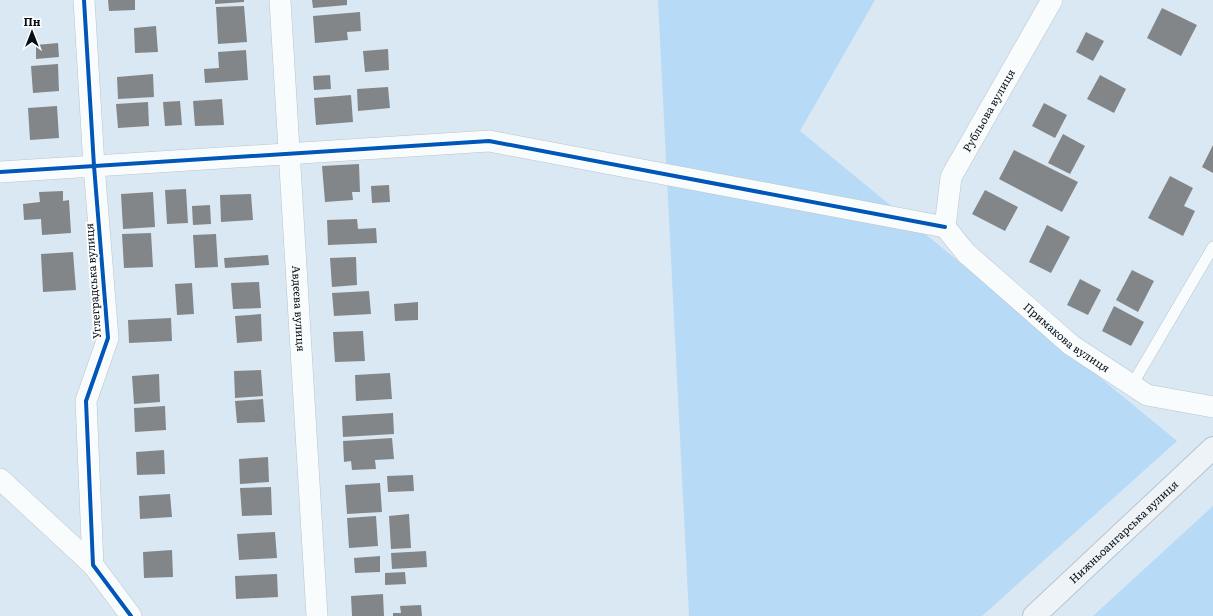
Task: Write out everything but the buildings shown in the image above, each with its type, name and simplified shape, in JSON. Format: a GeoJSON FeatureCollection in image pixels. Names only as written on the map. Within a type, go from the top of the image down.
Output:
{"type":"FeatureCollection","features":[{"type":"Feature","properties":{"kind":"street","name":"Углеградська вулиця"},"geometry":{"type":"LineString","coordinates":[[84,0],[94,166],[108,338],[86,401],[93,566]]}},
{"type":"Feature","properties":{"kind":"street","name":"Авдєєва вулиця"},"geometry":{"type":"LineString","coordinates":[[280,0],[291,154],[318,616]]}},
{"type":"Feature","properties":{"kind":"street","name":"Рубльова вулиця"},"geometry":{"type":"LineString","coordinates":[[945,227],[951,177],[1052,0]]}},
{"type":"Feature","properties":{"kind":"street"},"geometry":{"type":"LineString","coordinates":[[0,172],[488,141],[945,227]]}},
{"type":"Feature","properties":{"kind":"street","name":"Примакова вулиця"},"geometry":{"type":"LineString","coordinates":[[945,227],[966,253],[1070,345],[1147,395],[1213,407]]}},
{"type":"Feature","properties":{"kind":"street","name":"Нижньоангарська вулиця"},"geometry":{"type":"LineString","coordinates":[[1034,616],[1213,448]]}},
{"type":"Feature","properties":{"kind":"street"},"geometry":{"type":"LineString","coordinates":[[0,479],[93,566],[131,616]]}},
{"type":"Feature","properties":{"kind":"lane"},"geometry":{"type":"LineString","coordinates":[[1132,385],[1213,247]]}},
{"type":"Feature","properties":{"kind":"shaded area"},"geometry":{"type":"Polygon","coordinates":[[[658,0],[875,0],[800,131],[1177,441],[982,616],[689,616],[658,0]]]}},
{"type":"Feature","properties":{"kind":"shaded area"},"geometry":{"type":"Polygon","coordinates":[[[1213,506],[1213,616],[1093,616],[1213,506]]]}},
{"type":"Feature","properties":{"kind":"cycle path"},"geometry":{"type":"LineString","coordinates":[[84,0],[94,166],[108,338],[86,401],[93,565],[131,616]]}},
{"type":"Feature","properties":{"kind":"cycle path"},"geometry":{"type":"LineString","coordinates":[[0,172],[489,141],[945,227]]}}]}
